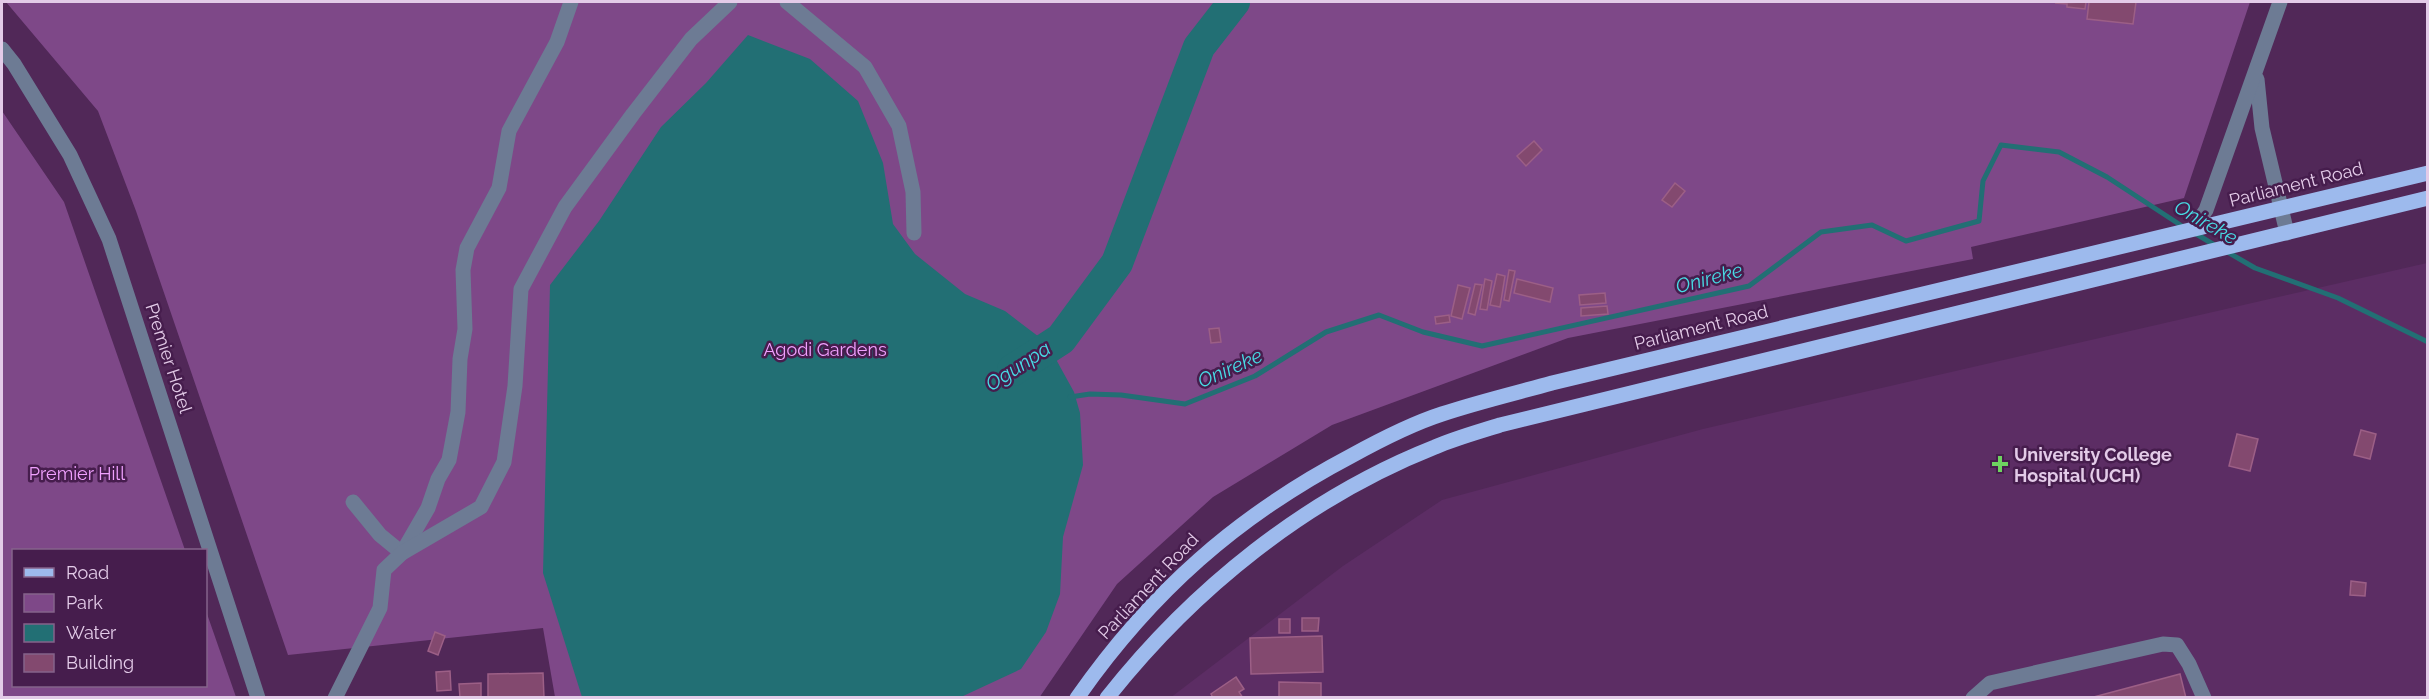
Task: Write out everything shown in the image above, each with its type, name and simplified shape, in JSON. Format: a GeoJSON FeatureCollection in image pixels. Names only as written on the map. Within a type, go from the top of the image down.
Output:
{"type":"FeatureCollection","features":[{"type":"Feature","properties":{"kind":"main road","name":"Parliament Road"},"geometry":{"type":"LineString","coordinates":[[1077,698],[1136,622],[1173,582],[1214,544],[1265,507],[1321,472],[1376,442],[1442,414],[1552,383],[2427,173]]}},
{"type":"Feature","properties":{"kind":"main road"},"geometry":{"type":"LineString","coordinates":[[1107,698],[1169,624],[1246,559],[1318,506],[1435,447],[1500,424],[2427,198]]}},
{"type":"Feature","properties":{"kind":"street"},"geometry":{"type":"LineString","coordinates":[[402,553],[428,508],[438,479],[449,460],[458,412],[460,358],[465,329],[463,270],[467,248],[499,188],[509,131],[556,42],[571,2]]}},
{"type":"Feature","properties":{"kind":"street"},"geometry":{"type":"LineString","coordinates":[[335,698],[380,608],[384,570],[402,553],[481,507],[504,462],[515,386],[521,289],[565,207],[691,39],[730,2]]}},
{"type":"Feature","properties":{"kind":"street"},"geometry":{"type":"LineString","coordinates":[[787,2],[865,67],[899,126],[913,192],[914,232]]}},
{"type":"Feature","properties":{"kind":"street"},"geometry":{"type":"LineString","coordinates":[[2198,228],[2197,223],[2206,210],[2280,2]]}},
{"type":"Feature","properties":{"kind":"street","name":"Premier Hotel"},"geometry":{"type":"LineString","coordinates":[[2,49],[14,64],[70,155],[109,238],[258,698]]}},
{"type":"Feature","properties":{"kind":"street"},"geometry":{"type":"LineString","coordinates":[[2256,73],[2262,128],[2287,233]]}},
{"type":"Feature","properties":{"kind":"street"},"geometry":{"type":"LineString","coordinates":[[353,502],[380,535],[402,553]]}},
{"type":"Feature","properties":{"kind":"street"},"geometry":{"type":"LineString","coordinates":[[1973,698],[1990,682],[2163,644],[2177,645],[2189,664],[2204,698]]}},
{"type":"Feature","properties":{"kind":"shaded area","name":"University College Hospital (UCH)"},"geometry":{"type":"Polygon","coordinates":[[[2427,263],[2427,697],[1170,698],[1343,566],[1442,500],[1703,429],[2427,263]]]}},
{"type":"Feature","properties":{"kind":"green space","name":"Agodi Gardens"},"geometry":{"type":"Polygon","coordinates":[[[6,2],[2250,2],[2184,198],[1971,247],[1973,259],[1568,338],[1332,425],[1213,497],[1117,584],[1039,698],[555,697],[543,628],[288,655],[136,211],[98,111],[6,2]]]}},
{"type":"Feature","properties":{"kind":"green space","name":"Premier Hill"},"geometry":{"type":"Polygon","coordinates":[[[2,111],[64,202],[185,549],[12,549],[12,687],[207,687],[207,614],[236,697],[2,697],[2,111]]]}},
{"type":"Feature","properties":{"kind":"water"},"geometry":{"type":"Polygon","coordinates":[[[748,35],[810,59],[858,101],[883,163],[893,224],[915,254],[965,294],[1005,311],[1047,343],[1074,392],[1080,413],[1083,465],[1063,537],[1060,594],[1046,632],[1021,669],[961,697],[582,697],[543,573],[550,285],[599,221],[661,127],[706,83],[748,35]]]}},
{"type":"Feature","properties":{"kind":"building"},"geometry":{"type":"Polygon","coordinates":[[[2086,2],[2085,9],[2055,3],[2086,2]]]}},
{"type":"Feature","properties":{"kind":"building"},"geometry":{"type":"Polygon","coordinates":[[[2089,2],[2136,2],[2133,24],[2087,19],[2089,2]]]}},
{"type":"Feature","properties":{"kind":"building"},"geometry":{"type":"Polygon","coordinates":[[[1534,141],[1542,150],[1526,166],[1517,156],[1534,141]]]}},
{"type":"Feature","properties":{"kind":"building"},"geometry":{"type":"Polygon","coordinates":[[[1675,183],[1685,191],[1672,207],[1662,200],[1675,183]]]}},
{"type":"Feature","properties":{"kind":"building"},"geometry":{"type":"Polygon","coordinates":[[[1509,270],[1515,271],[1509,301],[1504,300],[1509,270]]]}},
{"type":"Feature","properties":{"kind":"building"},"geometry":{"type":"Polygon","coordinates":[[[1497,274],[1505,276],[1500,307],[1490,305],[1497,274]]]}},
{"type":"Feature","properties":{"kind":"building"},"geometry":{"type":"Polygon","coordinates":[[[1485,279],[1492,281],[1487,310],[1480,309],[1485,279]]]}},
{"type":"Feature","properties":{"kind":"building"},"geometry":{"type":"Polygon","coordinates":[[[1517,279],[1553,288],[1550,302],[1514,293],[1517,279]]]}},
{"type":"Feature","properties":{"kind":"building"},"geometry":{"type":"Polygon","coordinates":[[[1475,284],[1482,285],[1475,315],[1468,313],[1475,284]]]}},
{"type":"Feature","properties":{"kind":"building"},"geometry":{"type":"Polygon","coordinates":[[[1458,285],[1470,288],[1462,319],[1451,316],[1458,285]]]}},
{"type":"Feature","properties":{"kind":"building"},"geometry":{"type":"Polygon","coordinates":[[[1605,293],[1606,303],[1580,305],[1579,295],[1605,293]]]}},
{"type":"Feature","properties":{"kind":"building"},"geometry":{"type":"Polygon","coordinates":[[[1607,306],[1608,314],[1581,316],[1581,308],[1607,306]]]}},
{"type":"Feature","properties":{"kind":"building"},"geometry":{"type":"Polygon","coordinates":[[[1449,315],[1450,322],[1436,324],[1435,317],[1449,315]]]}},
{"type":"Feature","properties":{"kind":"building"},"geometry":{"type":"Polygon","coordinates":[[[1219,328],[1221,342],[1211,343],[1209,329],[1219,328]]]}},
{"type":"Feature","properties":{"kind":"building"},"geometry":{"type":"Polygon","coordinates":[[[2361,430],[2376,434],[2370,459],[2354,455],[2361,430]]]}},
{"type":"Feature","properties":{"kind":"building"},"geometry":{"type":"Polygon","coordinates":[[[2237,434],[2258,439],[2250,471],[2229,466],[2237,434]]]}},
{"type":"Feature","properties":{"kind":"building"},"geometry":{"type":"Polygon","coordinates":[[[2351,581],[2366,583],[2365,596],[2350,595],[2351,581]]]}},
{"type":"Feature","properties":{"kind":"building"},"geometry":{"type":"Polygon","coordinates":[[[1302,618],[1319,618],[1318,631],[1302,631],[1302,618]]]}},
{"type":"Feature","properties":{"kind":"building"},"geometry":{"type":"Polygon","coordinates":[[[1279,619],[1290,619],[1290,633],[1279,633],[1279,619]]]}},
{"type":"Feature","properties":{"kind":"building"},"geometry":{"type":"Polygon","coordinates":[[[435,632],[445,636],[438,655],[428,651],[435,632]]]}},
{"type":"Feature","properties":{"kind":"building"},"geometry":{"type":"Polygon","coordinates":[[[1322,636],[1323,672],[1251,674],[1250,638],[1322,636]]]}},
{"type":"Feature","properties":{"kind":"building"},"geometry":{"type":"Polygon","coordinates":[[[450,671],[451,690],[437,691],[436,672],[450,671]]]}},
{"type":"Feature","properties":{"kind":"building"},"geometry":{"type":"Polygon","coordinates":[[[543,673],[544,698],[488,698],[488,674],[543,673]]]}},
{"type":"Feature","properties":{"kind":"building"},"geometry":{"type":"Polygon","coordinates":[[[2180,674],[2186,698],[2090,698],[2180,674]]]}},
{"type":"Feature","properties":{"kind":"building"},"geometry":{"type":"Polygon","coordinates":[[[1236,677],[1244,689],[1239,692],[1243,698],[1213,698],[1211,694],[1236,677]]]}},
{"type":"Feature","properties":{"kind":"building"},"geometry":{"type":"Polygon","coordinates":[[[1279,682],[1321,683],[1321,698],[1279,698],[1279,682]]]}},
{"type":"Feature","properties":{"kind":"building"},"geometry":{"type":"Polygon","coordinates":[[[481,683],[481,698],[460,698],[459,684],[481,683]]]}},
{"type":"Feature","properties":{"kind":"waterway","name":"Ogunpa"},"geometry":{"type":"LineString","coordinates":[[1013,370],[1061,339],[1117,263],[1199,47],[1234,2]]}},
{"type":"Feature","properties":{"kind":"waterway","name":"Onireke"},"geometry":{"type":"LineString","coordinates":[[1070,397],[1090,394],[1121,395],[1185,404],[1255,376],[1326,332],[1379,315],[1423,332],[1482,346],[1749,286],[1821,232],[1872,225],[1906,241],[1979,221],[1983,181],[2001,145],[2059,152],[2107,177],[2185,228]]}},
{"type":"Feature","properties":{"kind":"waterway","name":"Onireke"},"geometry":{"type":"LineString","coordinates":[[2193,232],[2216,246]]}},
{"type":"Feature","properties":{"kind":"waterway","name":"Onireke"},"geometry":{"type":"LineString","coordinates":[[2224,250],[2255,268],[2338,298],[2428,342]]}},
{"type":"Feature","properties":{"kind":"place","name":"University College Hospital (UCH)"},"geometry":{"type":"Point","coordinates":[2000,464]}}]}
